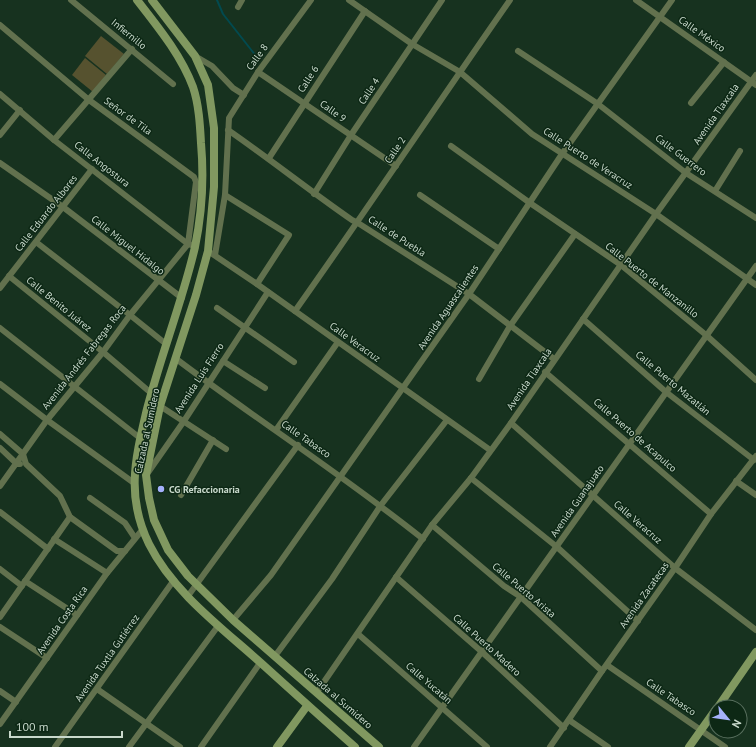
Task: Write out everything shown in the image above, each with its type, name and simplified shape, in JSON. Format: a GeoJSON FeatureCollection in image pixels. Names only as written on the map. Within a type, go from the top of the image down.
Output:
{"type":"FeatureCollection","features":[{"type":"Feature","properties":{"kind":"main road","name":"Calzada al Sumidero"},"geometry":{"type":"LineString","coordinates":[[137,0],[158,26],[180,60],[193,89],[200,120],[203,169],[200,213],[182,298],[151,393],[135,462],[134,483],[137,511],[154,554],[188,596],[218,626],[352,746]]}},
{"type":"Feature","properties":{"kind":"main road","name":"Calzada al Sumidero"},"geometry":{"type":"LineString","coordinates":[[152,0],[195,56],[208,85],[214,128],[214,187],[212,253],[196,295],[160,406],[146,475],[151,509],[160,535],[174,559],[196,584],[233,620],[379,747]]}},
{"type":"Feature","properties":{"kind":"main road"},"geometry":{"type":"LineString","coordinates":[[723,699],[756,652]]}},
{"type":"Feature","properties":{"kind":"main road"},"geometry":{"type":"LineString","coordinates":[[277,747],[307,706]]}},
{"type":"Feature","properties":{"kind":"main road"},"geometry":{"type":"LineString","coordinates":[[689,747],[708,721]]}},
{"type":"Feature","properties":{"kind":"street","name":"Infiernillo"},"geometry":{"type":"LineString","coordinates":[[71,0],[173,84]]}},
{"type":"Feature","properties":{"kind":"street"},"geometry":{"type":"LineString","coordinates":[[238,8],[242,0]]}},
{"type":"Feature","properties":{"kind":"street","name":"Calle 8"},"geometry":{"type":"LineString","coordinates":[[212,253],[225,195],[229,118],[258,72],[311,0]]}},
{"type":"Feature","properties":{"kind":"street","name":"Calle Puerto de Veracruz"},"geometry":{"type":"LineString","coordinates":[[349,0],[412,44],[460,72],[517,121],[562,154],[656,214],[756,286]]}},
{"type":"Feature","properties":{"kind":"street","name":"Calle 4"},"geometry":{"type":"LineString","coordinates":[[314,194],[350,136],[442,0]]}},
{"type":"Feature","properties":{"kind":"street","name":"Calle 2"},"geometry":{"type":"LineString","coordinates":[[295,311],[358,223],[510,0]]}},
{"type":"Feature","properties":{"kind":"street","name":"Calle México"},"geometry":{"type":"LineString","coordinates":[[636,0],[754,83]]}},
{"type":"Feature","properties":{"kind":"street","name":"Avenida Aguascalientes"},"geometry":{"type":"LineString","coordinates":[[233,620],[271,575],[404,388],[469,294],[562,154],[672,0]]}},
{"type":"Feature","properties":{"kind":"street","name":"Calle 6"},"geometry":{"type":"LineString","coordinates":[[269,158],[365,11]]}},
{"type":"Feature","properties":{"kind":"street","name":"Señor de Tila"},"geometry":{"type":"LineString","coordinates":[[0,25],[89,100],[194,177],[196,182],[192,245]]}},
{"type":"Feature","properties":{"kind":"street"},"geometry":{"type":"LineString","coordinates":[[54,140],[132,49]]}},
{"type":"Feature","properties":{"kind":"street","name":"Calle Guerrero"},"geometry":{"type":"LineString","coordinates":[[518,51],[598,104],[686,173],[756,218]]}},
{"type":"Feature","properties":{"kind":"street"},"geometry":{"type":"LineString","coordinates":[[195,56],[212,66],[233,88],[244,94]]}},
{"type":"Feature","properties":{"kind":"street"},"geometry":{"type":"LineString","coordinates":[[691,103],[724,62]]}},
{"type":"Feature","properties":{"kind":"street","name":"Calle 9"},"geometry":{"type":"LineString","coordinates":[[258,72],[396,166]]}},
{"type":"Feature","properties":{"kind":"street","name":"Avenida Tlaxcala"},"geometry":{"type":"LineString","coordinates":[[317,692],[432,525],[471,478],[511,423],[656,214],[754,83],[756,75]]}},
{"type":"Feature","properties":{"kind":"street","name":"Calle Angostura"},"geometry":{"type":"LineString","coordinates":[[0,94],[54,140],[192,245]]}},
{"type":"Feature","properties":{"kind":"street"},"geometry":{"type":"LineString","coordinates":[[0,135],[20,110]]}},
{"type":"Feature","properties":{"kind":"street","name":"Calle de Puebla"},"geometry":{"type":"LineString","coordinates":[[228,130],[269,158],[314,194],[352,220],[469,294],[554,359]]}},
{"type":"Feature","properties":{"kind":"street","name":"Calle Puerto de Manzanillo"},"geometry":{"type":"LineString","coordinates":[[451,146],[530,203],[621,265],[706,335],[756,380]]}},
{"type":"Feature","properties":{"kind":"street"},"geometry":{"type":"LineString","coordinates":[[715,191],[740,151]]}},
{"type":"Feature","properties":{"kind":"street","name":"Calle Miguel Hidalgo"},"geometry":{"type":"LineString","coordinates":[[0,163],[63,207],[182,298]]}},
{"type":"Feature","properties":{"kind":"street","name":"Calle Eduardo Albores"},"geometry":{"type":"LineString","coordinates":[[0,288],[92,169]]}},
{"type":"Feature","properties":{"kind":"street"},"geometry":{"type":"LineString","coordinates":[[225,195],[288,235],[257,284]]}},
{"type":"Feature","properties":{"kind":"street"},"geometry":{"type":"LineString","coordinates":[[420,195],[499,249]]}},
{"type":"Feature","properties":{"kind":"street"},"geometry":{"type":"LineString","coordinates":[[479,379],[510,326],[575,234]]}},
{"type":"Feature","properties":{"kind":"street"},"geometry":{"type":"LineString","coordinates":[[36,242],[166,344]]}},
{"type":"Feature","properties":{"kind":"street","name":"Avenida Andrés Fabregas Roca"},"geometry":{"type":"LineString","coordinates":[[0,486],[47,420],[103,352],[130,315],[158,280],[192,245]]}},
{"type":"Feature","properties":{"kind":"street","name":"Calle Veracruz"},"geometry":{"type":"LineString","coordinates":[[212,253],[490,450]]}},
{"type":"Feature","properties":{"kind":"street","name":"Avenida Guanajuato"},"geometry":{"type":"LineString","coordinates":[[414,747],[756,266]]}},
{"type":"Feature","properties":{"kind":"street","name":"Calle Benito Juárez"},"geometry":{"type":"LineString","coordinates":[[9,276],[151,393]]}},
{"type":"Feature","properties":{"kind":"street","name":"Avenida Luis Fierro"},"geometry":{"type":"LineString","coordinates":[[146,475],[184,421],[268,292]]}},
{"type":"Feature","properties":{"kind":"street"},"geometry":{"type":"LineString","coordinates":[[217,308],[294,362]]}},
{"type":"Feature","properties":{"kind":"street","name":"Calle Puerto Mazatlán"},"geometry":{"type":"LineString","coordinates":[[583,318],[666,392],[755,458]]}},
{"type":"Feature","properties":{"kind":"street"},"geometry":{"type":"LineString","coordinates":[[0,328],[76,386],[140,438]]}},
{"type":"Feature","properties":{"kind":"street"},"geometry":{"type":"LineString","coordinates":[[276,430],[338,342]]}},
{"type":"Feature","properties":{"kind":"street","name":"Calle Tabasco"},"geometry":{"type":"LineString","coordinates":[[175,358],[208,383],[298,445],[423,539]]}},
{"type":"Feature","properties":{"kind":"street"},"geometry":{"type":"LineString","coordinates":[[223,360],[265,388]]}},
{"type":"Feature","properties":{"kind":"street","name":"Calle Puerto de Acapulco"},"geometry":{"type":"LineString","coordinates":[[545,372],[711,514]]}},
{"type":"Feature","properties":{"kind":"street"},"geometry":{"type":"LineString","coordinates":[[0,384],[134,483]]}},
{"type":"Feature","properties":{"kind":"street"},"geometry":{"type":"LineString","coordinates":[[160,406],[226,450]]}},
{"type":"Feature","properties":{"kind":"street"},"geometry":{"type":"LineString","coordinates":[[275,656],[332,579],[381,506],[447,420]]}},
{"type":"Feature","properties":{"kind":"street","name":"Calle Veracruz"},"geometry":{"type":"LineString","coordinates":[[511,423],[675,568],[756,630]]}},
{"type":"Feature","properties":{"kind":"street"},"geometry":{"type":"LineString","coordinates":[[0,434],[23,454],[26,464],[60,496],[70,517],[117,551],[125,551]]}},
{"type":"Feature","properties":{"kind":"street"},"geometry":{"type":"LineString","coordinates":[[181,495],[213,440]]}},
{"type":"Feature","properties":{"kind":"street"},"geometry":{"type":"LineString","coordinates":[[188,596],[298,445]]}},
{"type":"Feature","properties":{"kind":"street"},"geometry":{"type":"LineString","coordinates":[[0,448],[17,464],[26,464]]}},
{"type":"Feature","properties":{"kind":"street","name":"Avenida Zacatecas"},"geometry":{"type":"LineString","coordinates":[[550,747],[711,514],[755,458]]}},
{"type":"Feature","properties":{"kind":"street"},"geometry":{"type":"LineString","coordinates":[[471,478],[557,547],[638,621]]}},
{"type":"Feature","properties":{"kind":"street"},"geometry":{"type":"LineString","coordinates":[[736,481],[756,495]]}},
{"type":"Feature","properties":{"kind":"street"},"geometry":{"type":"LineString","coordinates":[[90,498],[125,523],[135,538]]}},
{"type":"Feature","properties":{"kind":"street"},"geometry":{"type":"LineString","coordinates":[[0,512],[48,549]]}},
{"type":"Feature","properties":{"kind":"street"},"geometry":{"type":"LineString","coordinates":[[0,617],[70,517]]}},
{"type":"Feature","properties":{"kind":"street","name":"Calle Puerto Arista"},"geometry":{"type":"LineString","coordinates":[[432,525],[504,586],[521,597],[602,671]]}},
{"type":"Feature","properties":{"kind":"street","name":"Avenida Costa Rica"},"geometry":{"type":"LineString","coordinates":[[0,724],[107,573],[143,529]]}},
{"type":"Feature","properties":{"kind":"street"},"geometry":{"type":"LineString","coordinates":[[54,539],[107,573]]}},
{"type":"Feature","properties":{"kind":"street"},"geometry":{"type":"LineString","coordinates":[[0,569],[77,615]]}},
{"type":"Feature","properties":{"kind":"street","name":"Calle Puerto Madero"},"geometry":{"type":"LineString","coordinates":[[396,577],[482,652],[564,728]]}},
{"type":"Feature","properties":{"kind":"street","name":"Avenida Tuxtla Gutiérrez"},"geometry":{"type":"LineString","coordinates":[[55,747],[174,580]]}},
{"type":"Feature","properties":{"kind":"street"},"geometry":{"type":"LineString","coordinates":[[129,747],[218,626]]}},
{"type":"Feature","properties":{"kind":"street"},"geometry":{"type":"LineString","coordinates":[[0,627],[47,658]]}},
{"type":"Feature","properties":{"kind":"street","name":"Calle Yucatán"},"geometry":{"type":"LineString","coordinates":[[358,634],[487,747]]}},
{"type":"Feature","properties":{"kind":"street"},"geometry":{"type":"LineString","coordinates":[[201,747],[260,663]]}},
{"type":"Feature","properties":{"kind":"street","name":"Calle Tabasco"},"geometry":{"type":"LineString","coordinates":[[607,665],[725,747]]}},
{"type":"Feature","properties":{"kind":"street"},"geometry":{"type":"LineString","coordinates":[[97,689],[180,747]]}},
{"type":"Feature","properties":{"kind":"street"},"geometry":{"type":"LineString","coordinates":[[0,691],[16,702]]}},
{"type":"Feature","properties":{"kind":"street"},"geometry":{"type":"LineString","coordinates":[[569,720],[608,747]]}},
{"type":"Feature","properties":{"kind":"shaded area"},"geometry":{"type":"Polygon","coordinates":[[[101,36],[124,54],[107,74],[85,56],[101,36]]]}},
{"type":"Feature","properties":{"kind":"shaded area"},"geometry":{"type":"Polygon","coordinates":[[[85,58],[106,75],[93,92],[72,75],[85,58]]]}},
{"type":"Feature","properties":{"kind":"waterway"},"geometry":{"type":"LineString","coordinates":[[217,0],[223,14],[256,56]]}},
{"type":"Feature","properties":{"kind":"place","name":"CG Refaccionaria"},"geometry":{"type":"Point","coordinates":[161,489]}}]}
